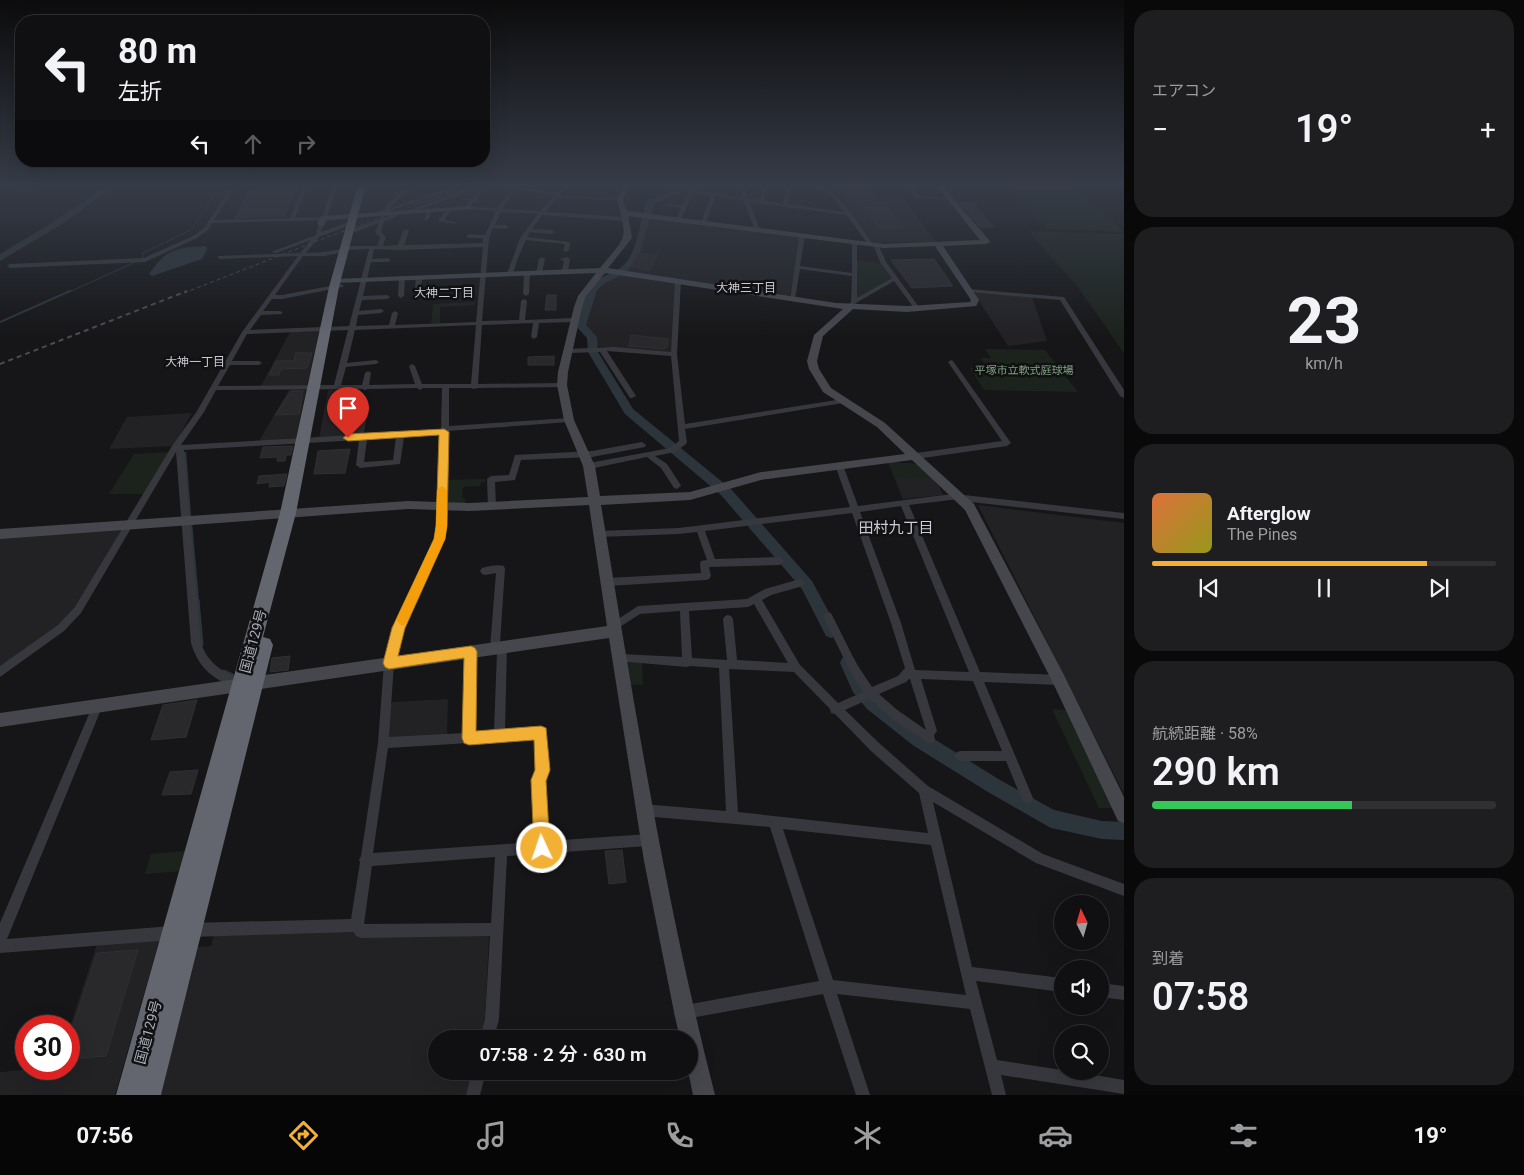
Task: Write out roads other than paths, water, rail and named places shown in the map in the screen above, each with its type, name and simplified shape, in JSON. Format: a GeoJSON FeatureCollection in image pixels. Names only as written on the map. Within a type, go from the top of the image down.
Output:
{"type":"FeatureCollection","features":[{"type":"Feature","properties":{"kind":"highway","name":"国道129号"},"geometry":{"type":"LineString","coordinates":[[130,1095],[182,931],[293,513],[308,440],[324,388],[328,329],[350,235]]}},
{"type":"Feature","properties":{"kind":"highway","name":"国道129号"},"geometry":{"type":"LineString","coordinates":[[147,1095],[182,931]]}},
{"type":"Feature","properties":{"kind":"street"},"geometry":{"type":"LineString","coordinates":[[10,266],[139,260],[197,235]]}},
{"type":"Feature","properties":{"kind":"street"},"geometry":{"type":"LineString","coordinates":[[0,672],[61,628],[78,610],[178,448],[245,332],[318,235]]}},
{"type":"Feature","properties":{"kind":"street"},"geometry":{"type":"LineString","coordinates":[[264,256],[318,235]]}},
{"type":"Feature","properties":{"kind":"street"},"geometry":{"type":"LineString","coordinates":[[379,248],[383,237],[381,235]]}},
{"type":"Feature","properties":{"kind":"street"},"geometry":{"type":"LineString","coordinates":[[400,248],[400,241],[405,235]]}},
{"type":"Feature","properties":{"kind":"street"},"geometry":{"type":"LineString","coordinates":[[510,274],[525,235]]}},
{"type":"Feature","properties":{"kind":"street"},"geometry":{"type":"LineString","coordinates":[[628,235],[628,238],[582,296],[574,320],[562,385],[569,420],[589,466],[648,840],[682,1013],[704,1095]]}},
{"type":"Feature","properties":{"kind":"street"},"geometry":{"type":"LineString","coordinates":[[795,235],[874,246],[989,242],[983,235]]}},
{"type":"Feature","properties":{"kind":"street"},"geometry":{"type":"LineString","coordinates":[[865,235],[916,307]]}},
{"type":"Feature","properties":{"kind":"street"},"geometry":{"type":"LineString","coordinates":[[469,236],[487,237],[474,387]]}},
{"type":"Feature","properties":{"kind":"street"},"geometry":{"type":"LineString","coordinates":[[792,299],[802,236]]}},
{"type":"Feature","properties":{"kind":"street"},"geometry":{"type":"LineString","coordinates":[[523,238],[568,242],[567,249]]}},
{"type":"Feature","properties":{"kind":"street"},"geometry":{"type":"LineString","coordinates":[[853,303],[855,243]]}},
{"type":"Feature","properties":{"kind":"street"},"geometry":{"type":"LineString","coordinates":[[270,297],[290,296],[338,284],[364,280],[402,278],[420,283],[484,275],[603,270],[792,299],[907,309],[973,304],[975,300],[937,244]]}},
{"type":"Feature","properties":{"kind":"street"},"geometry":{"type":"LineString","coordinates":[[220,258],[372,248],[485,245]]}},
{"type":"Feature","properties":{"kind":"street"},"geometry":{"type":"LineString","coordinates":[[324,388],[343,365],[372,248]]}},
{"type":"Feature","properties":{"kind":"street"},"geometry":{"type":"LineString","coordinates":[[539,272],[542,259]]}},
{"type":"Feature","properties":{"kind":"street"},"geometry":{"type":"LineString","coordinates":[[368,261],[388,260]]}},
{"type":"Feature","properties":{"kind":"street"},"geometry":{"type":"LineString","coordinates":[[565,271],[567,260]]}},
{"type":"Feature","properties":{"kind":"street"},"geometry":{"type":"LineString","coordinates":[[798,267],[854,275]]}},
{"type":"Feature","properties":{"kind":"street"},"geometry":{"type":"LineString","coordinates":[[526,294],[527,273]]}},
{"type":"Feature","properties":{"kind":"street"},"geometry":{"type":"LineString","coordinates":[[400,296],[402,278]]}},
{"type":"Feature","properties":{"kind":"street"},"geometry":{"type":"LineString","coordinates":[[895,278],[853,303],[819,335],[812,361],[814,369],[827,390],[873,419],[970,507],[1059,680],[1124,815]]}},
{"type":"Feature","properties":{"kind":"street"},"geometry":{"type":"LineString","coordinates":[[589,466],[649,455],[678,446],[684,438],[674,354],[678,281]]}},
{"type":"Feature","properties":{"kind":"street"},"geometry":{"type":"LineString","coordinates":[[416,297],[420,283]]}},
{"type":"Feature","properties":{"kind":"street"},"geometry":{"type":"LineString","coordinates":[[969,291],[1062,298],[1124,396]]}},
{"type":"Feature","properties":{"kind":"street"},"geometry":{"type":"LineString","coordinates":[[359,298],[387,297]]}},
{"type":"Feature","properties":{"kind":"street"},"geometry":{"type":"LineString","coordinates":[[522,321],[524,301]]}},
{"type":"Feature","properties":{"kind":"street"},"geometry":{"type":"LineString","coordinates":[[356,312],[380,311]]}},
{"type":"Feature","properties":{"kind":"street"},"geometry":{"type":"LineString","coordinates":[[258,314],[280,313]]}},
{"type":"Feature","properties":{"kind":"street"},"geometry":{"type":"LineString","coordinates":[[392,326],[395,313]]}},
{"type":"Feature","properties":{"kind":"street"},"geometry":{"type":"LineString","coordinates":[[534,337],[536,320]]}},
{"type":"Feature","properties":{"kind":"street"},"geometry":{"type":"LineString","coordinates":[[245,332],[273,328],[328,329],[574,320]]}},
{"type":"Feature","properties":{"kind":"street"},"geometry":{"type":"LineString","coordinates":[[568,351],[602,349],[674,354]]}},
{"type":"Feature","properties":{"kind":"street"},"geometry":{"type":"LineString","coordinates":[[602,349],[632,396]]}},
{"type":"Feature","properties":{"kind":"street"},"geometry":{"type":"LineString","coordinates":[[343,365],[373,362],[370,354]]}},
{"type":"Feature","properties":{"kind":"street"},"geometry":{"type":"LineString","coordinates":[[0,534],[408,505],[442,507],[492,506],[690,496],[708,494],[761,476],[1007,443],[951,362]]}},
{"type":"Feature","properties":{"kind":"street"},"geometry":{"type":"LineString","coordinates":[[228,363],[259,363]]}},
{"type":"Feature","properties":{"kind":"street"},"geometry":{"type":"LineString","coordinates":[[412,366],[420,388]]}},
{"type":"Feature","properties":{"kind":"street"},"geometry":{"type":"LineString","coordinates":[[365,388],[368,373]]}},
{"type":"Feature","properties":{"kind":"street"},"geometry":{"type":"LineString","coordinates":[[213,388],[420,388],[562,385]]}},
{"type":"Feature","properties":{"kind":"street"},"geometry":{"type":"LineString","coordinates":[[446,387],[442,507],[439,539],[398,628],[389,663],[383,743],[357,925],[361,930],[496,929]]}},
{"type":"Feature","properties":{"kind":"street"},"geometry":{"type":"LineString","coordinates":[[683,427],[843,401]]}},
{"type":"Feature","properties":{"kind":"street"},"geometry":{"type":"LineString","coordinates":[[178,448],[363,437],[569,420]]}},
{"type":"Feature","properties":{"kind":"street"},"geometry":{"type":"LineString","coordinates":[[363,437],[360,465],[397,462],[400,434]]}},
{"type":"Feature","properties":{"kind":"street"},"geometry":{"type":"LineString","coordinates":[[492,506],[491,479],[512,478],[518,457],[583,454],[642,446]]}},
{"type":"Feature","properties":{"kind":"street"},"geometry":{"type":"LineString","coordinates":[[178,448],[196,643],[200,658],[219,675],[248,683]]}},
{"type":"Feature","properties":{"kind":"street"},"geometry":{"type":"LineString","coordinates":[[649,455],[664,466],[677,486]]}},
{"type":"Feature","properties":{"kind":"street"},"geometry":{"type":"LineString","coordinates":[[828,616],[859,676],[871,693],[886,708],[931,735],[905,649],[839,465]]}},
{"type":"Feature","properties":{"kind":"street"},"geometry":{"type":"LineString","coordinates":[[599,534],[700,528],[961,497],[1124,516]]}},
{"type":"Feature","properties":{"kind":"street"},"geometry":{"type":"LineString","coordinates":[[904,503],[1027,798]]}},
{"type":"Feature","properties":{"kind":"street"},"geometry":{"type":"LineString","coordinates":[[700,528],[712,563]]}},
{"type":"Feature","properties":{"kind":"street"},"geometry":{"type":"LineString","coordinates":[[608,582],[706,576],[704,564],[712,563],[780,561]]}},
{"type":"Feature","properties":{"kind":"street"},"geometry":{"type":"LineString","coordinates":[[485,571],[501,569],[498,648],[499,736]]}},
{"type":"Feature","properties":{"kind":"street"},"geometry":{"type":"LineString","coordinates":[[0,720],[225,689],[248,683],[498,648],[615,628],[638,610],[748,603],[768,592],[800,583]]}},
{"type":"Feature","properties":{"kind":"street"},"geometry":{"type":"LineString","coordinates":[[756,599],[796,668],[835,709],[924,790],[1040,859],[1124,890]]}},
{"type":"Feature","properties":{"kind":"street"},"geometry":{"type":"LineString","coordinates":[[684,606],[687,663]]}},
{"type":"Feature","properties":{"kind":"street"},"geometry":{"type":"LineString","coordinates":[[728,619],[732,817]]}},
{"type":"Feature","properties":{"kind":"street"},"geometry":{"type":"LineString","coordinates":[[469,738],[471,652]]}},
{"type":"Feature","properties":{"kind":"street"},"geometry":{"type":"LineString","coordinates":[[620,658],[796,668]]}},
{"type":"Feature","properties":{"kind":"street"},"geometry":{"type":"LineString","coordinates":[[835,709],[857,697],[871,693],[911,674],[1059,680]]}},
{"type":"Feature","properties":{"kind":"street"},"geometry":{"type":"LineString","coordinates":[[0,940],[97,706]]}},
{"type":"Feature","properties":{"kind":"street"},"geometry":{"type":"LineString","coordinates":[[383,743],[541,733],[542,770],[538,780],[542,848]]}},
{"type":"Feature","properties":{"kind":"street"},"geometry":{"type":"LineString","coordinates":[[961,756],[1010,756]]}},
{"type":"Feature","properties":{"kind":"street"},"geometry":{"type":"LineString","coordinates":[[924,790],[967,973],[999,1095]]}},
{"type":"Feature","properties":{"kind":"street"},"geometry":{"type":"LineString","coordinates":[[643,810],[732,817],[775,824],[936,840]]}},
{"type":"Feature","properties":{"kind":"street"},"geometry":{"type":"LineString","coordinates":[[775,824],[863,1095]]}},
{"type":"Feature","properties":{"kind":"street"},"geometry":{"type":"LineString","coordinates":[[365,860],[648,840]]}},
{"type":"Feature","properties":{"kind":"street"},"geometry":{"type":"LineString","coordinates":[[489,1030],[492,1019],[501,850]]}},
{"type":"Feature","properties":{"kind":"street"},"geometry":{"type":"LineString","coordinates":[[0,946],[182,931],[357,925]]}},
{"type":"Feature","properties":{"kind":"street"},"geometry":{"type":"LineString","coordinates":[[967,973],[1054,984]]}},
{"type":"Feature","properties":{"kind":"street"},"geometry":{"type":"LineString","coordinates":[[682,1013],[827,986],[975,1003]]}},
{"type":"Feature","properties":{"kind":"street"},"geometry":{"type":"LineString","coordinates":[[1109,991],[1124,993]]}},
{"type":"Feature","properties":{"kind":"street"},"geometry":{"type":"LineString","coordinates":[[991,1066],[1124,1087]]}},
{"type":"Feature","properties":{"kind":"street"},"geometry":{"type":"LineString","coordinates":[[473,1095],[477,1080]]}},
{"type":"Feature","properties":{"kind":"waterway"},"geometry":{"type":"LineString","coordinates":[[0,258],[38,235]]}},
{"type":"Feature","properties":{"kind":"waterway"},"geometry":{"type":"LineString","coordinates":[[67,293],[142,259],[143,253],[180,235]]}},
{"type":"Feature","properties":{"kind":"waterway"},"geometry":{"type":"LineString","coordinates":[[642,235],[636,252],[626,268],[597,284],[587,301],[581,326],[592,337],[591,346],[593,352],[629,411],[726,492],[807,585],[831,631]]}},
{"type":"Feature","properties":{"kind":"waterway"},"geometry":{"type":"LineString","coordinates":[[0,322],[70,291]]}},
{"type":"Feature","properties":{"kind":"waterway"},"geometry":{"type":"LineString","coordinates":[[185,453],[190,518]]}},
{"type":"Feature","properties":{"kind":"waterway"},"geometry":{"type":"LineString","coordinates":[[191,524],[198,602]]}},
{"type":"Feature","properties":{"kind":"waterway"},"geometry":{"type":"LineString","coordinates":[[198,600],[202,645]]}},
{"type":"Feature","properties":{"kind":"waterway"},"geometry":{"type":"LineString","coordinates":[[848,663],[859,687],[873,704],[920,740],[994,786],[1051,819],[1102,830],[1124,831]]}},
{"type":"Feature","properties":{"kind":"waterway"},"geometry":{"type":"LineString","coordinates":[[224,671],[233,675]]}},
{"type":"Feature","properties":{"kind":"railway"},"geometry":{"type":"LineString","coordinates":[[184,293],[333,235]]}},
{"type":"Feature","properties":{"kind":"railway"},"geometry":{"type":"LineString","coordinates":[[0,364],[187,291]]}},
{"type":"Feature","properties":{"kind":"district","name":"大神三丁目"},"geometry":{"type":"Point","coordinates":[746,288]}},
{"type":"Feature","properties":{"kind":"district","name":"大神二丁目"},"geometry":{"type":"Point","coordinates":[444,293]}},
{"type":"Feature","properties":{"kind":"district","name":"大神一丁目"},"geometry":{"type":"Point","coordinates":[195,362]}},
{"type":"Feature","properties":{"kind":"district","name":"田村九丁目"},"geometry":{"type":"Point","coordinates":[896,528]}},
{"type":"Feature","properties":{"kind":"park label","name":"平塚市立軟式庭球場"},"geometry":{"type":"Point","coordinates":[1024,370]}}]}
